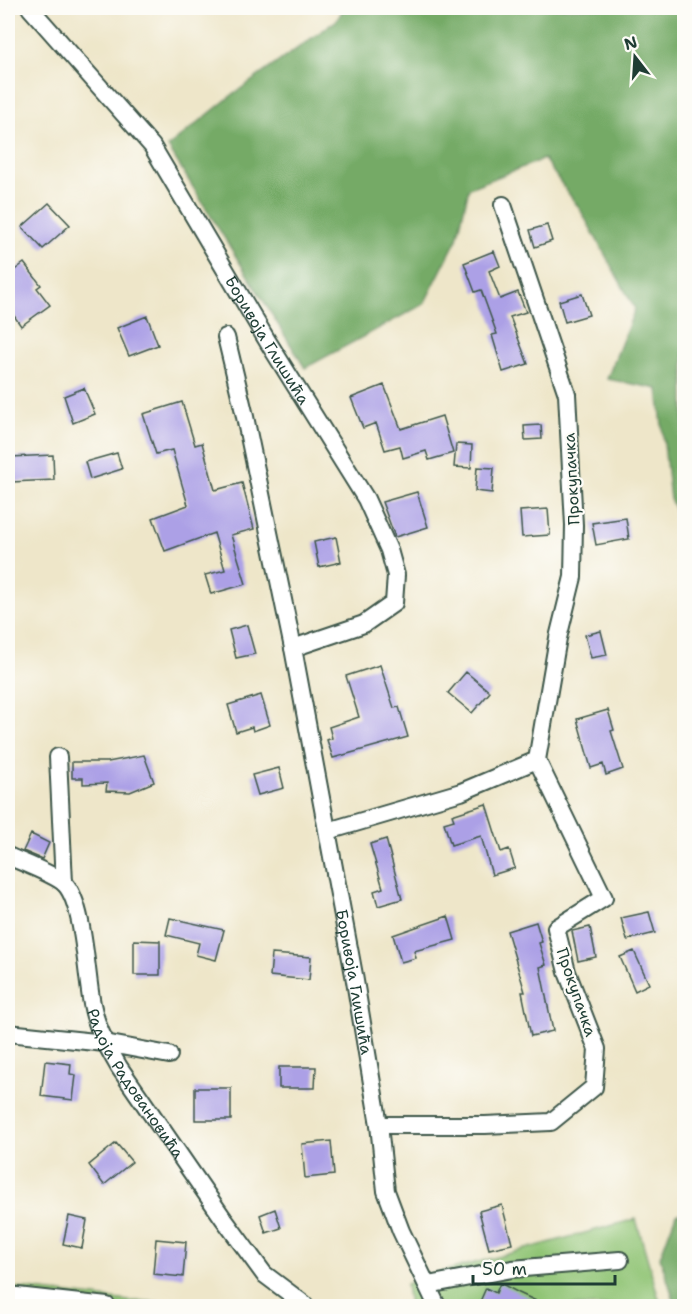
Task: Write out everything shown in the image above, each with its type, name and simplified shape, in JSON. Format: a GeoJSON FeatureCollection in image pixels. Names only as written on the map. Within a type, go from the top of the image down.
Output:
{"type":"FeatureCollection","features":[{"type":"Feature","properties":{"kind":"street","name":"Боривоја Глишића"},"geometry":{"type":"LineString","coordinates":[[30,8],[152,146],[268,342],[366,499],[389,550],[396,575],[394,603],[364,624],[293,648]]}},
{"type":"Feature","properties":{"kind":"street","name":"Прокупачка"},"geometry":{"type":"LineString","coordinates":[[379,1125],[485,1125],[551,1122],[594,1087],[597,1049],[567,972],[556,928],[604,898],[537,760],[558,638],[573,578],[574,525],[567,394],[503,205]]}},
{"type":"Feature","properties":{"kind":"street","name":"Боривоја Глишића"},"geometry":{"type":"LineString","coordinates":[[226,337],[244,412],[293,648],[328,831],[379,1125],[386,1191],[400,1231],[437,1306]]}},
{"type":"Feature","properties":{"kind":"street"},"geometry":{"type":"LineString","coordinates":[[8,856],[64,883],[58,757]]}},
{"type":"Feature","properties":{"kind":"street"},"geometry":{"type":"LineString","coordinates":[[328,831],[461,792],[537,760]]}},
{"type":"Feature","properties":{"kind":"street","name":"Радоја Радовановића"},"geometry":{"type":"LineString","coordinates":[[64,883],[73,894],[92,1006],[105,1043],[119,1067],[264,1274],[304,1306]]}},
{"type":"Feature","properties":{"kind":"street"},"geometry":{"type":"LineString","coordinates":[[8,1033],[105,1043],[169,1055]]}},
{"type":"Feature","properties":{"kind":"street"},"geometry":{"type":"LineString","coordinates":[[428,1286],[512,1269],[620,1260]]}},
{"type":"Feature","properties":{"kind":"street"},"geometry":{"type":"LineString","coordinates":[[8,1295],[107,1306]]}},
{"type":"Feature","properties":{"kind":"green space"},"geometry":{"type":"Polygon","coordinates":[[[344,8],[679,8],[684,25],[684,528],[670,499],[658,389],[607,379],[635,309],[581,211],[544,159],[469,188],[457,239],[424,304],[305,368],[168,147],[232,95],[337,20],[344,8]]]}},
{"type":"Feature","properties":{"kind":"green space"},"geometry":{"type":"Polygon","coordinates":[[[684,1213],[684,1306],[676,1306],[660,1257],[676,1214],[684,1213]]]}},
{"type":"Feature","properties":{"kind":"green space"},"geometry":{"type":"Polygon","coordinates":[[[636,1219],[661,1306],[409,1306],[406,1284],[427,1276],[636,1219]]]}},
{"type":"Feature","properties":{"kind":"green space"},"geometry":{"type":"Polygon","coordinates":[[[8,1287],[129,1301],[319,1306],[8,1306],[8,1287]]]}},
{"type":"Feature","properties":{"kind":"building"},"geometry":{"type":"Polygon","coordinates":[[[49,203],[70,225],[43,249],[22,227],[49,203]]]}},
{"type":"Feature","properties":{"kind":"building"},"geometry":{"type":"Polygon","coordinates":[[[547,225],[552,241],[535,247],[530,230],[547,225]]]}},
{"type":"Feature","properties":{"kind":"building"},"geometry":{"type":"Polygon","coordinates":[[[494,251],[500,266],[489,271],[500,299],[518,292],[526,312],[510,317],[528,364],[503,372],[492,335],[497,334],[481,290],[475,292],[464,263],[494,251]]]}},
{"type":"Feature","properties":{"kind":"building"},"geometry":{"type":"Polygon","coordinates":[[[24,263],[41,285],[37,288],[50,305],[21,326],[8,307],[8,275],[24,263]]]}},
{"type":"Feature","properties":{"kind":"building"},"geometry":{"type":"Polygon","coordinates":[[[582,294],[589,315],[565,322],[559,301],[582,294]]]}},
{"type":"Feature","properties":{"kind":"building"},"geometry":{"type":"Polygon","coordinates":[[[147,316],[158,345],[129,356],[117,328],[147,316]]]}},
{"type":"Feature","properties":{"kind":"building"},"geometry":{"type":"Polygon","coordinates":[[[384,385],[401,429],[442,416],[453,453],[429,460],[426,451],[403,458],[400,446],[385,450],[376,423],[363,428],[351,398],[384,385]]]}},
{"type":"Feature","properties":{"kind":"building"},"geometry":{"type":"Polygon","coordinates":[[[84,388],[95,414],[73,423],[64,396],[84,388]]]}},
{"type":"Feature","properties":{"kind":"building"},"geometry":{"type":"Polygon","coordinates":[[[182,402],[195,445],[202,443],[215,490],[242,483],[254,529],[231,535],[246,584],[211,594],[205,575],[225,570],[214,533],[165,551],[153,518],[188,505],[172,450],[156,454],[143,414],[182,402]]]}},
{"type":"Feature","properties":{"kind":"building"},"geometry":{"type":"Polygon","coordinates":[[[541,425],[542,439],[525,440],[524,426],[541,425]]]}},
{"type":"Feature","properties":{"kind":"building"},"geometry":{"type":"Polygon","coordinates":[[[456,444],[472,445],[471,468],[454,467],[456,444]]]}},
{"type":"Feature","properties":{"kind":"building"},"geometry":{"type":"Polygon","coordinates":[[[117,453],[122,469],[90,479],[85,462],[117,453]]]}},
{"type":"Feature","properties":{"kind":"building"},"geometry":{"type":"Polygon","coordinates":[[[53,455],[54,480],[11,482],[10,457],[53,455]]]}},
{"type":"Feature","properties":{"kind":"building"},"geometry":{"type":"Polygon","coordinates":[[[477,467],[494,468],[492,493],[475,491],[477,467]]]}},
{"type":"Feature","properties":{"kind":"building"},"geometry":{"type":"Polygon","coordinates":[[[417,492],[428,527],[395,537],[382,502],[417,492]]]}},
{"type":"Feature","properties":{"kind":"building"},"geometry":{"type":"Polygon","coordinates":[[[548,509],[550,535],[522,537],[520,511],[548,509]]]}},
{"type":"Feature","properties":{"kind":"building"},"geometry":{"type":"Polygon","coordinates":[[[626,518],[629,539],[596,545],[592,523],[626,518]]]}},
{"type":"Feature","properties":{"kind":"building"},"geometry":{"type":"Polygon","coordinates":[[[336,537],[341,562],[319,567],[314,542],[336,537]]]}},
{"type":"Feature","properties":{"kind":"building"},"geometry":{"type":"Polygon","coordinates":[[[247,625],[255,654],[236,658],[229,630],[247,625]]]}},
{"type":"Feature","properties":{"kind":"building"},"geometry":{"type":"Polygon","coordinates":[[[601,631],[607,655],[591,658],[585,635],[601,631]]]}},
{"type":"Feature","properties":{"kind":"building"},"geometry":{"type":"Polygon","coordinates":[[[380,665],[394,708],[399,707],[408,737],[333,758],[327,740],[332,738],[329,727],[359,717],[346,676],[380,665]]]}},
{"type":"Feature","properties":{"kind":"building"},"geometry":{"type":"Polygon","coordinates":[[[466,672],[490,692],[472,713],[448,693],[466,672]]]}},
{"type":"Feature","properties":{"kind":"building"},"geometry":{"type":"Polygon","coordinates":[[[261,695],[270,725],[253,731],[252,727],[236,732],[228,705],[261,695]]]}},
{"type":"Feature","properties":{"kind":"building"},"geometry":{"type":"Polygon","coordinates":[[[608,710],[614,730],[611,731],[623,769],[606,775],[603,764],[591,768],[577,719],[608,710]]]}},
{"type":"Feature","properties":{"kind":"building"},"geometry":{"type":"Polygon","coordinates":[[[144,755],[154,782],[130,792],[106,791],[107,783],[83,784],[83,778],[72,778],[72,762],[108,762],[144,755]]]}},
{"type":"Feature","properties":{"kind":"building"},"geometry":{"type":"Polygon","coordinates":[[[279,768],[284,788],[258,795],[252,775],[279,768]]]}},
{"type":"Feature","properties":{"kind":"building"},"geometry":{"type":"Polygon","coordinates":[[[486,804],[501,852],[509,849],[515,868],[492,875],[481,836],[451,845],[444,823],[454,820],[452,815],[486,804]]]}},
{"type":"Feature","properties":{"kind":"building"},"geometry":{"type":"Polygon","coordinates":[[[31,834],[49,843],[42,859],[23,851],[31,834]]]}},
{"type":"Feature","properties":{"kind":"building"},"geometry":{"type":"Polygon","coordinates":[[[386,839],[402,899],[378,906],[374,891],[383,888],[370,844],[386,839]]]}},
{"type":"Feature","properties":{"kind":"building"},"geometry":{"type":"Polygon","coordinates":[[[649,912],[655,933],[627,940],[621,918],[649,912]]]}},
{"type":"Feature","properties":{"kind":"building"},"geometry":{"type":"Polygon","coordinates":[[[448,916],[455,940],[414,951],[416,958],[401,962],[393,935],[448,916]]]}},
{"type":"Feature","properties":{"kind":"building"},"geometry":{"type":"Polygon","coordinates":[[[170,918],[224,930],[216,960],[196,955],[199,943],[166,935],[170,918]]]}},
{"type":"Feature","properties":{"kind":"building"},"geometry":{"type":"Polygon","coordinates":[[[536,922],[542,942],[539,943],[546,965],[540,967],[553,1031],[531,1036],[522,992],[525,992],[507,931],[536,922]]]}},
{"type":"Feature","properties":{"kind":"building"},"geometry":{"type":"Polygon","coordinates":[[[590,927],[596,957],[578,961],[572,931],[590,927]]]}},
{"type":"Feature","properties":{"kind":"building"},"geometry":{"type":"Polygon","coordinates":[[[134,940],[160,941],[160,975],[134,975],[134,940]]]}},
{"type":"Feature","properties":{"kind":"building"},"geometry":{"type":"Polygon","coordinates":[[[634,951],[649,984],[635,991],[620,957],[634,951]]]}},
{"type":"Feature","properties":{"kind":"building"},"geometry":{"type":"Polygon","coordinates":[[[272,954],[311,957],[309,980],[270,976],[272,954]]]}},
{"type":"Feature","properties":{"kind":"building"},"geometry":{"type":"Polygon","coordinates":[[[45,1061],[71,1064],[70,1074],[76,1075],[73,1100],[41,1096],[45,1061]]]}},
{"type":"Feature","properties":{"kind":"building"},"geometry":{"type":"Polygon","coordinates":[[[279,1067],[316,1067],[315,1088],[279,1088],[279,1067]]]}},
{"type":"Feature","properties":{"kind":"building"},"geometry":{"type":"Polygon","coordinates":[[[195,1088],[231,1088],[231,1120],[195,1120],[195,1088]]]}},
{"type":"Feature","properties":{"kind":"building"},"geometry":{"type":"Polygon","coordinates":[[[331,1141],[334,1175],[305,1178],[302,1144],[331,1141]]]}},
{"type":"Feature","properties":{"kind":"building"},"geometry":{"type":"Polygon","coordinates":[[[116,1143],[132,1162],[104,1185],[89,1165],[116,1143]]]}},
{"type":"Feature","properties":{"kind":"building"},"geometry":{"type":"Polygon","coordinates":[[[502,1205],[512,1244],[489,1249],[479,1211],[502,1205]]]}},
{"type":"Feature","properties":{"kind":"building"},"geometry":{"type":"Polygon","coordinates":[[[275,1209],[281,1228],[266,1233],[260,1215],[275,1209]]]}},
{"type":"Feature","properties":{"kind":"building"},"geometry":{"type":"Polygon","coordinates":[[[69,1216],[87,1220],[82,1248],[63,1244],[69,1216]]]}},
{"type":"Feature","properties":{"kind":"building"},"geometry":{"type":"Polygon","coordinates":[[[156,1239],[186,1242],[183,1277],[153,1274],[156,1239]]]}},
{"type":"Feature","properties":{"kind":"building"},"geometry":{"type":"Polygon","coordinates":[[[500,1283],[547,1306],[478,1306],[486,1288],[496,1293],[500,1283]]]}}]}
